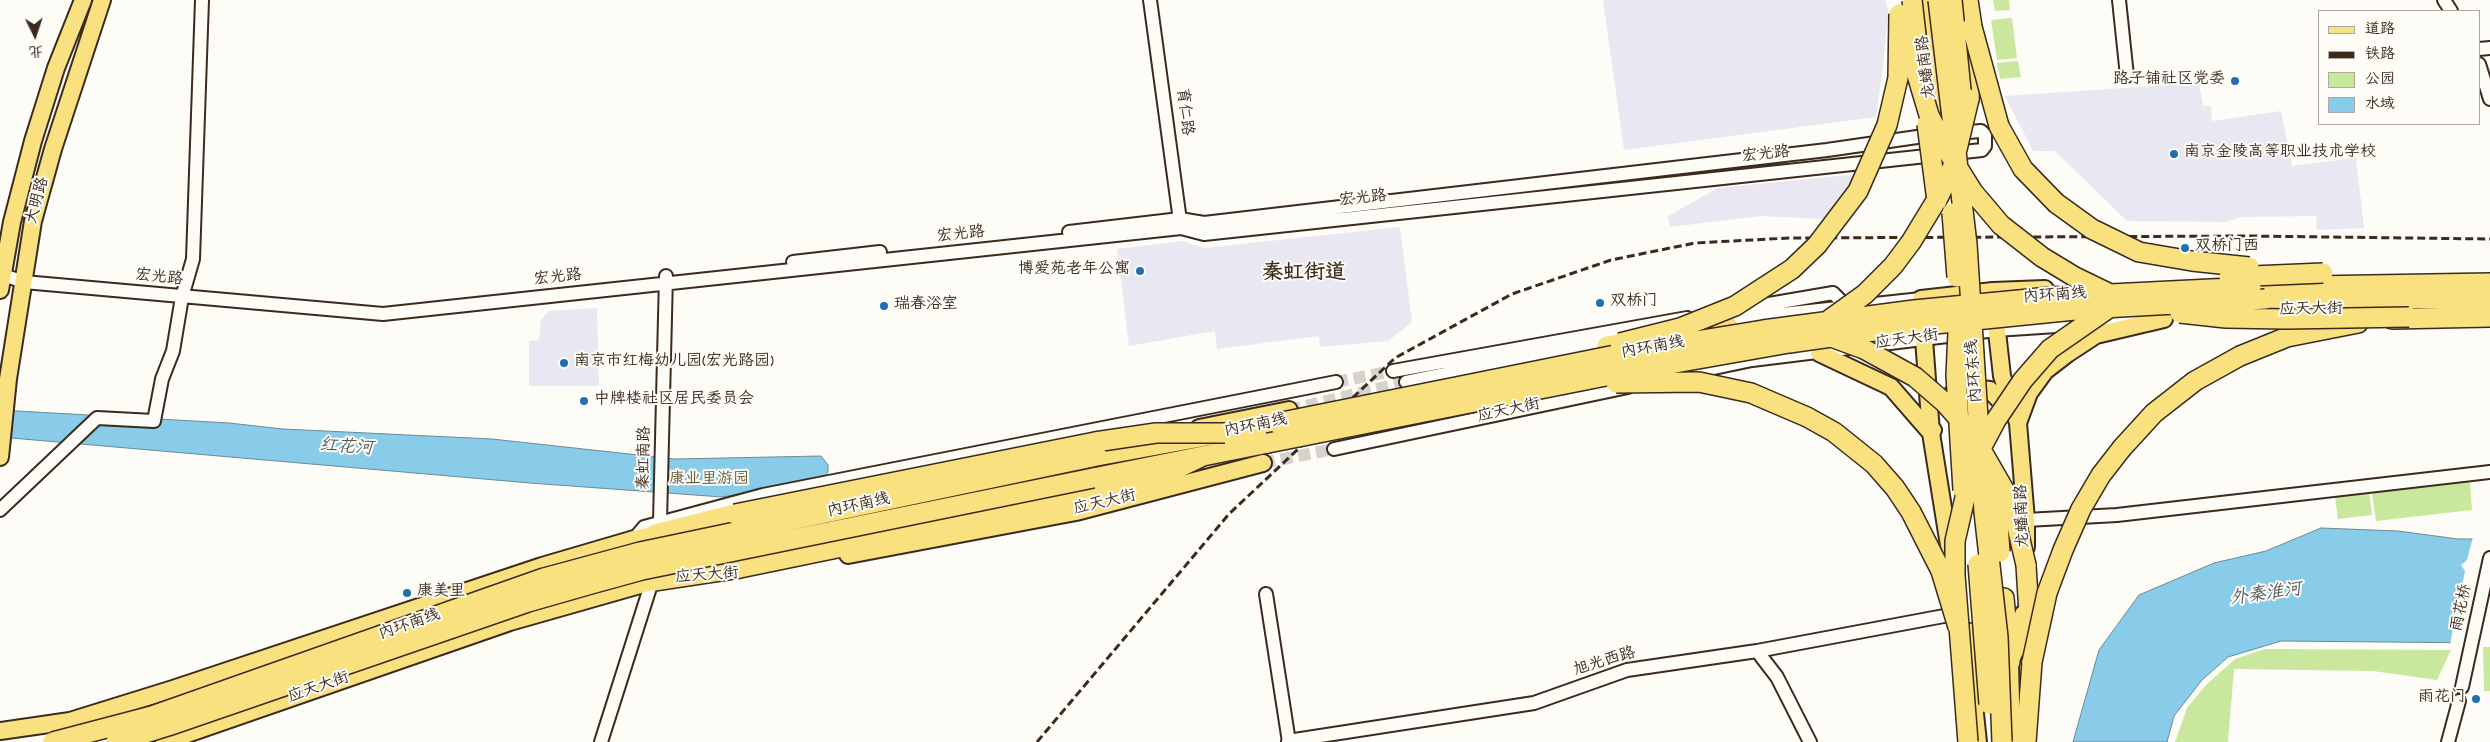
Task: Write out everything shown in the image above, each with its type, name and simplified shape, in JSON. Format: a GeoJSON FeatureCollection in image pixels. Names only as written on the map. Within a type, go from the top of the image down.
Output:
{"type":"FeatureCollection","features":[{"type":"Feature","properties":{"kind":"highway"},"geometry":{"type":"LineString","coordinates":[[1912,0],[1940,222],[1961,245],[1976,217],[1952,0]]}},
{"type":"Feature","properties":{"kind":"highway","name":"内环东线"},"geometry":{"type":"LineString","coordinates":[[1929,0],[1961,245]]}},
{"type":"Feature","properties":{"kind":"highway","name":"内环东线"},"geometry":{"type":"LineString","coordinates":[[1938,0],[1965,296],[1967,370],[1990,742]]}},
{"type":"Feature","properties":{"kind":"highway"},"geometry":{"type":"LineString","coordinates":[[1968,0],[1972,27],[1999,126],[2024,169],[2056,203],[2092,229],[2139,252],[2192,261],[2323,273]]}},
{"type":"Feature","properties":{"kind":"highway"},"geometry":{"type":"LineString","coordinates":[[1898,7],[1929,115],[1945,147],[1973,192],[2001,225],[2042,257],[2066,272],[2117,297],[2168,311],[2226,318],[2490,317]]}},
{"type":"Feature","properties":{"kind":"highway"},"geometry":{"type":"LineString","coordinates":[[1607,346],[1680,328],[1735,306],[1792,269],[1817,245],[1858,191],[1887,125],[1898,78],[1898,7]]}},
{"type":"Feature","properties":{"kind":"highway"},"geometry":{"type":"LineString","coordinates":[[1268,443],[1321,442],[1616,383],[1696,370],[1748,356],[1793,338],[1836,316],[1865,294],[1892,266],[1911,242],[1939,196],[1953,166],[1969,100],[1972,27]]}},
{"type":"Feature","properties":{"kind":"highway"},"geometry":{"type":"LineString","coordinates":[[1975,707],[1955,542],[1979,452],[1996,420],[2023,380],[2050,349],[2108,308],[2161,286],[2254,274],[2490,272]]}},
{"type":"Feature","properties":{"kind":"highway","name":"内环南线"},"geometry":{"type":"LineString","coordinates":[[53,742],[152,716],[544,578],[631,555],[1097,456],[1225,432],[1283,416],[1635,351],[1763,330],[1914,310],[2050,297],[2232,288],[2490,284]]}},
{"type":"Feature","properties":{"kind":"highway"},"geometry":{"type":"LineString","coordinates":[[1965,296],[1984,350],[2010,662]]}},
{"type":"Feature","properties":{"kind":"highway"},"geometry":{"type":"LineString","coordinates":[[1965,296],[1956,375],[1968,742]]}},
{"type":"Feature","properties":{"kind":"highway","name":"内环东线"},"geometry":{"type":"LineString","coordinates":[[1965,296],[1976,369],[1984,512],[1998,638],[2002,742]]}},
{"type":"Feature","properties":{"kind":"highway","name":"内环南线"},"geometry":{"type":"LineString","coordinates":[[116,742],[168,726],[528,602],[625,575],[1203,456],[1641,369],[1789,343],[1895,328],[2085,309],[2265,299],[2490,299]]}},
{"type":"Feature","properties":{"kind":"highway"},"geometry":{"type":"LineString","coordinates":[[2032,662],[2048,593],[2063,550],[2081,509],[2101,475],[2122,448],[2154,413],[2195,381],[2240,356],[2287,337],[2347,325],[2409,317]]}},
{"type":"Feature","properties":{"kind":"highway"},"geometry":{"type":"LineString","coordinates":[[1283,416],[1340,400],[1607,346],[1728,326],[1775,325],[1820,333],[1864,349],[1915,378],[1945,403],[1972,434],[2006,493],[2015,518],[2026,565],[2032,662],[2026,742]]}},
{"type":"Feature","properties":{"kind":"highway"},"geometry":{"type":"LineString","coordinates":[[1616,383],[1699,382],[1751,393],[1806,417],[1834,432],[1874,464],[1895,488],[1912,512],[1941,570],[1964,624]]}},
{"type":"Feature","properties":{"kind":"highway"},"geometry":{"type":"LineString","coordinates":[[659,523],[734,514],[1094,442],[1156,433],[1225,432]]}},
{"type":"Feature","properties":{"kind":"highway"},"geometry":{"type":"LineString","coordinates":[[654,581],[740,568],[1143,485],[1203,456]]}},
{"type":"Feature","properties":{"kind":"main road"},"geometry":{"type":"LineString","coordinates":[[1,280],[12,222],[33,141],[56,68],[83,0]]}},
{"type":"Feature","properties":{"kind":"main road","name":"大明路"},"geometry":{"type":"LineString","coordinates":[[0,454],[32,221],[102,0]]}},
{"type":"Feature","properties":{"kind":"main road","name":"应天大街"},"geometry":{"type":"LineString","coordinates":[[1921,299],[1993,291],[2347,280],[2490,279]]}},
{"type":"Feature","properties":{"kind":"main road","name":"龙蟠南路"},"geometry":{"type":"LineString","coordinates":[[1993,291],[2002,376],[2018,423],[2026,520],[2021,638],[2010,662],[2012,742]]}},
{"type":"Feature","properties":{"kind":"main road"},"geometry":{"type":"LineString","coordinates":[[1921,299],[1931,433],[1943,517],[1964,624]]}},
{"type":"Feature","properties":{"kind":"main road","name":"应天大街"},"geometry":{"type":"LineString","coordinates":[[2286,310],[2490,309]]}},
{"type":"Feature","properties":{"kind":"main road"},"geometry":{"type":"LineString","coordinates":[[2018,423],[2029,393],[2045,371],[2067,354],[2096,335],[2164,319]]}},
{"type":"Feature","properties":{"kind":"main road"},"geometry":{"type":"LineString","coordinates":[[1819,353],[1891,387],[1931,433]]}},
{"type":"Feature","properties":{"kind":"main road"},"geometry":{"type":"LineString","coordinates":[[1931,433],[1941,408],[1953,392],[1973,388],[1990,390],[2001,400],[2018,423]]}},
{"type":"Feature","properties":{"kind":"main road"},"geometry":{"type":"LineString","coordinates":[[0,732],[70,721],[173,689],[542,566],[634,539],[659,523],[736,521],[1283,416]]}},
{"type":"Feature","properties":{"kind":"main road","name":"应天大街"},"geometry":{"type":"LineString","coordinates":[[164,742],[510,622],[654,581],[741,575],[1076,512],[1263,462]]}},
{"type":"Feature","properties":{"kind":"main road"},"geometry":{"type":"LineString","coordinates":[[1975,707],[1978,742]]}},
{"type":"Feature","properties":{"kind":"street"},"geometry":{"type":"LineString","coordinates":[[0,510],[98,418],[154,421],[162,379],[173,351],[183,294],[193,259],[202,0]]}},
{"type":"Feature","properties":{"kind":"street","name":"育仁路"},"geometry":{"type":"LineString","coordinates":[[1150,0],[1181,224]]}},
{"type":"Feature","properties":{"kind":"street","name":"龙蟠南路"},"geometry":{"type":"LineString","coordinates":[[1920,0],[1930,136],[1926,155]]}},
{"type":"Feature","properties":{"kind":"street","name":"龙蟠南路"},"geometry":{"type":"LineString","coordinates":[[1945,0],[1958,133]]}},
{"type":"Feature","properties":{"kind":"street"},"geometry":{"type":"LineString","coordinates":[[2119,0],[2128,76]]}},
{"type":"Feature","properties":{"kind":"street"},"geometry":{"type":"LineString","coordinates":[[2480,67],[2490,98]]}},
{"type":"Feature","properties":{"kind":"street","name":"宏光路"},"geometry":{"type":"LineString","coordinates":[[1,280],[24,277],[183,294],[383,308],[666,280],[1181,224],[1204,223],[1827,150],[1930,136],[1981,131],[1985,135],[1985,146],[1982,150],[1204,234],[1181,224]]}},
{"type":"Feature","properties":{"kind":"street","name":"秦虹南路"},"geometry":{"type":"LineString","coordinates":[[654,581],[662,455],[666,280]]}},
{"type":"Feature","properties":{"kind":"street"},"geometry":{"type":"LineString","coordinates":[[1393,371],[1509,348],[1833,293],[1846,306]]}},
{"type":"Feature","properties":{"kind":"street","name":"应天大街"},"geometry":{"type":"LineString","coordinates":[[1406,382],[1704,322],[1921,299]]}},
{"type":"Feature","properties":{"kind":"street","name":"应天大街"},"geometry":{"type":"LineString","coordinates":[[1334,449],[1752,360],[1996,330],[2286,310]]}},
{"type":"Feature","properties":{"kind":"street"},"geometry":{"type":"LineString","coordinates":[[659,523],[763,495],[1336,382]]}},
{"type":"Feature","properties":{"kind":"street"},"geometry":{"type":"LineString","coordinates":[[2026,520],[2117,515],[2490,472]]}},
{"type":"Feature","properties":{"kind":"street","name":"雨花桥"},"geometry":{"type":"LineString","coordinates":[[2462,687],[2490,558]]}},
{"type":"Feature","properties":{"kind":"street"},"geometry":{"type":"LineString","coordinates":[[601,742],[654,581]]}},
{"type":"Feature","properties":{"kind":"street"},"geometry":{"type":"LineString","coordinates":[[1266,594],[1288,742]]}},
{"type":"Feature","properties":{"kind":"street","name":"旭光西路"},"geometry":{"type":"LineString","coordinates":[[1288,742],[1534,703],[1627,670],[1964,624]]}},
{"type":"Feature","properties":{"kind":"street"},"geometry":{"type":"LineString","coordinates":[[1757,651],[1777,677],[1810,742]]}},
{"type":"Feature","properties":{"kind":"street"},"geometry":{"type":"LineString","coordinates":[[2448,742],[2459,701]]}},
{"type":"Feature","properties":{"kind":"shaded area"},"geometry":{"type":"Polygon","coordinates":[[[1603,0],[1886,0],[1888,12],[1876,117],[1624,150],[1603,0]]]}},
{"type":"Feature","properties":{"kind":"shaded area","name":"南京金陵高等职业技术学校"},"geometry":{"type":"Polygon","coordinates":[[[2199,83],[2203,106],[2211,106],[2212,121],[2281,111],[2292,166],[2356,158],[2364,228],[2317,230],[2316,216],[2242,217],[2224,222],[2127,221],[2055,151],[2033,151],[2005,96],[2199,83]]]}},
{"type":"Feature","properties":{"kind":"shaded area"},"geometry":{"type":"Polygon","coordinates":[[[1858,174],[1840,209],[1822,219],[1761,216],[1670,227],[1668,216],[1718,188],[1858,174]]]}},
{"type":"Feature","properties":{"kind":"shaded area"},"geometry":{"type":"Polygon","coordinates":[[[1400,227],[1412,322],[1388,341],[1320,347],[1319,336],[1217,349],[1215,331],[1129,346],[1117,249],[1183,241],[1204,248],[1400,227]]]}},
{"type":"Feature","properties":{"kind":"shaded area","name":"南京市红梅幼儿园(宏光路园)"},"geometry":{"type":"Polygon","coordinates":[[[597,308],[599,386],[529,386],[529,341],[539,340],[541,320],[549,311],[597,308]]]}},
{"type":"Feature","properties":{"kind":"green space"},"geometry":{"type":"Polygon","coordinates":[[[1993,0],[2009,0],[2010,10],[1995,11],[1993,0]]]}},
{"type":"Feature","properties":{"kind":"green space"},"geometry":{"type":"Polygon","coordinates":[[[2012,18],[2017,58],[1997,60],[1991,20],[2012,18]]]}},
{"type":"Feature","properties":{"kind":"green space"},"geometry":{"type":"Polygon","coordinates":[[[2018,61],[2021,77],[2000,79],[1997,63],[2018,61]]]}},
{"type":"Feature","properties":{"kind":"green space"},"geometry":{"type":"Polygon","coordinates":[[[2470,481],[2472,510],[2376,521],[2372,493],[2470,481]]]}},
{"type":"Feature","properties":{"kind":"green space"},"geometry":{"type":"Polygon","coordinates":[[[2369,493],[2372,515],[2338,519],[2335,497],[2369,493]]]}},
{"type":"Feature","properties":{"kind":"green space"},"geometry":{"type":"Polygon","coordinates":[[[2483,647],[2490,647],[2490,691],[2484,691],[2483,647]]]}},
{"type":"Feature","properties":{"kind":"green space"},"geometry":{"type":"Polygon","coordinates":[[[2265,649],[2451,650],[2437,680],[2373,671],[2234,669],[2228,742],[2175,742],[2187,708],[2206,685],[2235,659],[2265,649]]]}},
{"type":"Feature","properties":{"kind":"water","name":"红花河"},"geometry":{"type":"Polygon","coordinates":[[[0,410],[229,423],[283,429],[492,439],[675,459],[821,456],[828,465],[828,472],[822,480],[722,497],[530,483],[0,437],[0,410]]]}},
{"type":"Feature","properties":{"kind":"water","name":"外秦淮河"},"geometry":{"type":"Polygon","coordinates":[[[2321,528],[2398,531],[2458,539],[2490,539],[2490,643],[2281,641],[2228,657],[2202,680],[2174,716],[2167,742],[2073,742],[2099,650],[2139,595],[2214,563],[2266,551],[2321,528]]]}},
{"type":"Feature","properties":{"kind":"pier"},"geometry":{"type":"Polygon","coordinates":[[[2473,537],[2490,537],[2490,646],[2450,645],[2453,629],[2449,624],[2456,618],[2465,571],[2461,565],[2467,560],[2473,537]]]}},
{"type":"Feature","properties":{"kind":"tunnel"},"geometry":{"type":"LineString","coordinates":[[1336,382],[1393,371]]}},
{"type":"Feature","properties":{"kind":"tunnel"},"geometry":{"type":"LineString","coordinates":[[1289,410],[1406,382]]}},
{"type":"Feature","properties":{"kind":"tunnel"},"geometry":{"type":"LineString","coordinates":[[1263,463],[1334,449]]}},
{"type":"Feature","properties":{"kind":"railway"},"geometry":{"type":"LineString","coordinates":[[1037,742],[1229,514],[1395,358],[1512,294],[1611,260],[1695,243],[1789,238],[2251,236],[2490,239]]}},
{"type":"Feature","properties":{"kind":"place","name":"路子铺社区党委"},"geometry":{"type":"Point","coordinates":[2235,81]}},
{"type":"Feature","properties":{"kind":"place","name":"南京金陵高等职业技术学校"},"geometry":{"type":"Point","coordinates":[2174,154]}},
{"type":"Feature","properties":{"kind":"place","name":"双桥门西"},"geometry":{"type":"Point","coordinates":[2185,248]}},
{"type":"Feature","properties":{"kind":"place","name":"博爱苑老年公寓"},"geometry":{"type":"Point","coordinates":[1140,271]}},
{"type":"Feature","properties":{"kind":"place","name":"双桥门"},"geometry":{"type":"Point","coordinates":[1600,303]}},
{"type":"Feature","properties":{"kind":"place","name":"瑞春浴室"},"geometry":{"type":"Point","coordinates":[884,306]}},
{"type":"Feature","properties":{"kind":"place","name":"南京市红梅幼儿园(宏光路园)"},"geometry":{"type":"Point","coordinates":[564,363]}},
{"type":"Feature","properties":{"kind":"place","name":"中牌楼社区居民委员会"},"geometry":{"type":"Point","coordinates":[584,401]}},
{"type":"Feature","properties":{"kind":"place","name":"康美里"},"geometry":{"type":"Point","coordinates":[407,593]}},
{"type":"Feature","properties":{"kind":"place","name":"雨花门"},"geometry":{"type":"Point","coordinates":[2476,699]}},
{"type":"Feature","properties":{"kind":"district","name":"秦虹街道"},"geometry":{"type":"Point","coordinates":[1304,275]}},
{"type":"Feature","properties":{"kind":"park label","name":"康业里游园"},"geometry":{"type":"Point","coordinates":[709,481]}}]}
